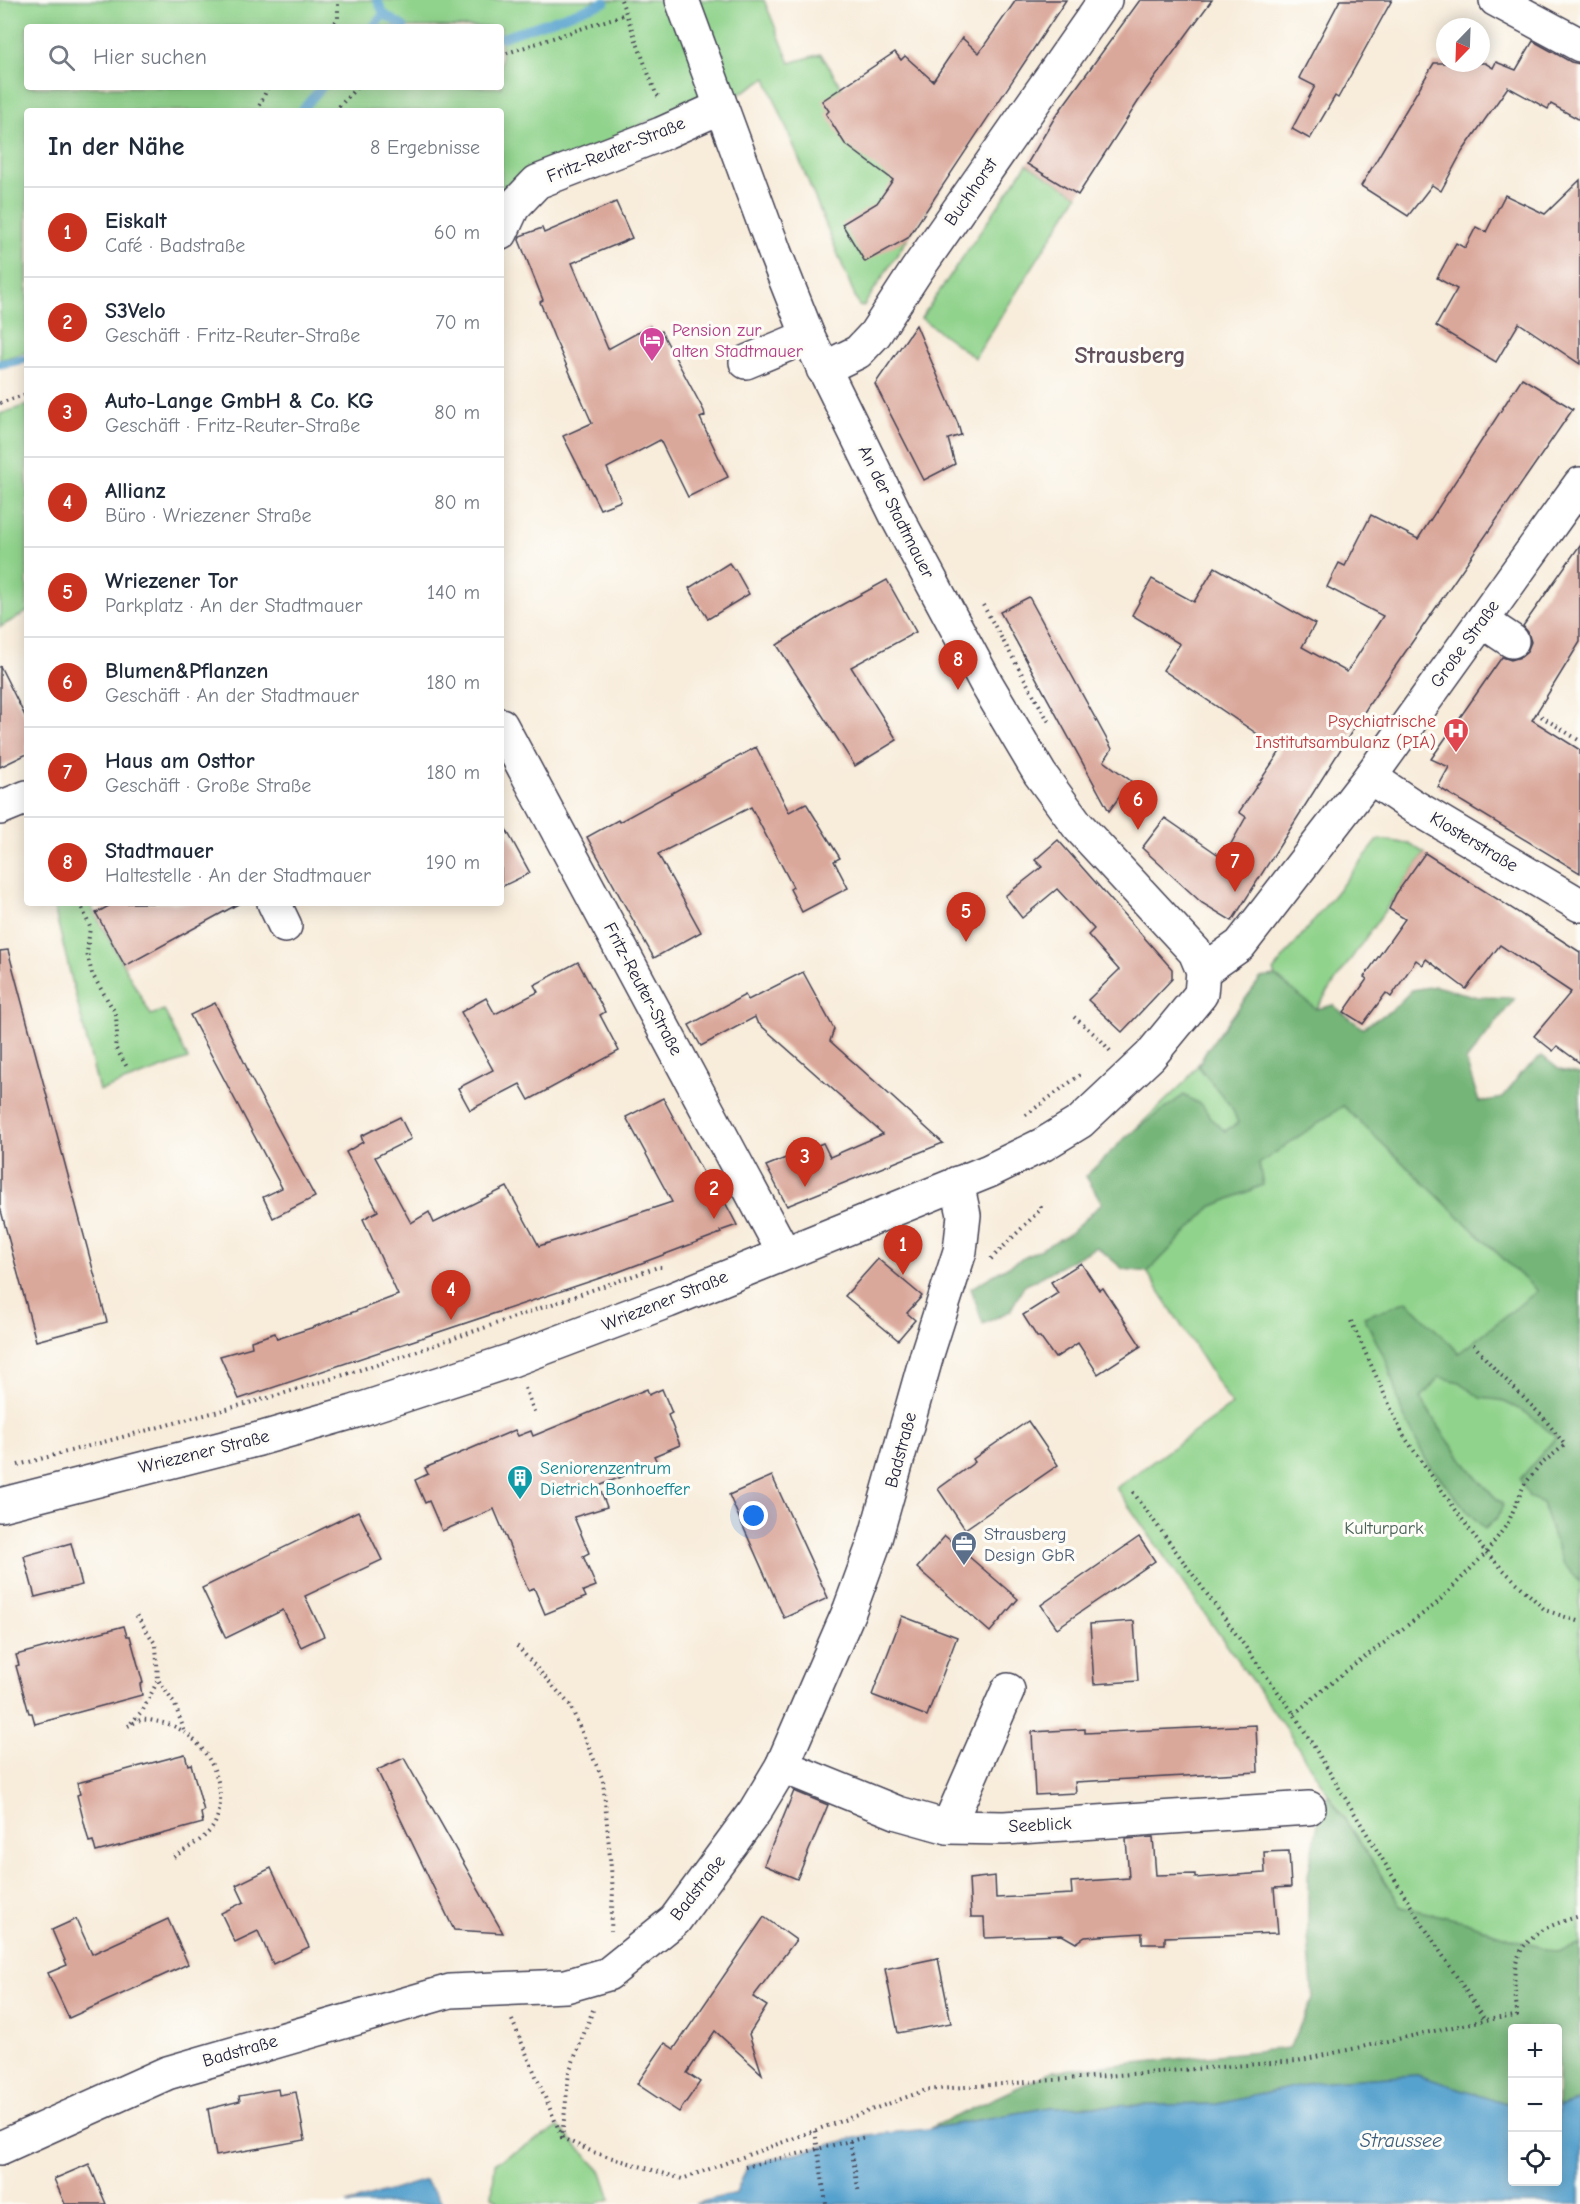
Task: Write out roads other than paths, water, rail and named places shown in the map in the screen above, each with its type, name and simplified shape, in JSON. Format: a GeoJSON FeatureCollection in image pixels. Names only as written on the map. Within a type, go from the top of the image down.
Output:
{"type":"FeatureCollection","features":[{"type":"Feature","properties":{"kind":"street","name":"An der Stadtmauer"},"geometry":{"type":"LineString","coordinates":[[682,0],[808,336],[897,518],[986,683],[1040,774],[1078,826],[1195,952],[1203,971]]}},
{"type":"Feature","properties":{"kind":"street","name":"Buchhorst"},"geometry":{"type":"LineString","coordinates":[[823,369],[858,352],[875,334],[916,271],[1105,0]]}},
{"type":"Feature","properties":{"kind":"street"},"geometry":{"type":"LineString","coordinates":[[1496,0],[1567,38]]}},
{"type":"Feature","properties":{"kind":"street","name":"Fritz-Reuter-Straße"},"geometry":{"type":"LineString","coordinates":[[504,226],[513,207],[537,182],[661,134],[721,107]]}},
{"type":"Feature","properties":{"kind":"street"},"geometry":{"type":"LineString","coordinates":[[746,362],[808,336]]}},
{"type":"Feature","properties":{"kind":"street","name":"Große Straße"},"geometry":{"type":"LineString","coordinates":[[1203,971],[1240,945],[1370,777],[1580,484]]}},
{"type":"Feature","properties":{"kind":"street"},"geometry":{"type":"LineString","coordinates":[[1485,616],[1516,636]]}},
{"type":"Feature","properties":{"kind":"street","name":"Fritz-Reuter-Straße"},"geometry":{"type":"LineString","coordinates":[[504,732],[784,1253]]}},
{"type":"Feature","properties":{"kind":"street","name":"Klosterstraße"},"geometry":{"type":"LineString","coordinates":[[1370,777],[1410,804],[1580,905]]}},
{"type":"Feature","properties":{"kind":"street"},"geometry":{"type":"LineString","coordinates":[[0,808],[24,798]]}},
{"type":"Feature","properties":{"kind":"street","name":"Wriezener Straße"},"geometry":{"type":"LineString","coordinates":[[0,1505],[259,1439],[374,1405],[512,1360],[668,1301],[989,1170],[1044,1144],[1080,1122],[1150,1056],[1201,994],[1203,971]]}},
{"type":"Feature","properties":{"kind":"street","name":"Badstraße"},"geometry":{"type":"LineString","coordinates":[[0,2148],[167,2073],[450,1991],[566,1986],[608,1974],[675,1920],[755,1811],[782,1766],[850,1609],[890,1492],[928,1351],[960,1251],[964,1215],[957,1183]]}},
{"type":"Feature","properties":{"kind":"street"},"geometry":{"type":"LineString","coordinates":[[948,1827],[1008,1690]]}},
{"type":"Feature","properties":{"kind":"street","name":"Seeblick"},"geometry":{"type":"LineString","coordinates":[[782,1766],[898,1813],[948,1827],[1004,1828],[1309,1808]]}},
{"type":"Feature","properties":{"kind":"water","name":"Straussee"},"geometry":{"type":"Polygon","coordinates":[[[1417,2075],[1508,2104],[1508,2186],[1562,2186],[1562,2106],[1580,2100],[1580,2204],[694,2204],[736,2193],[748,2165],[868,2135],[928,2129],[1051,2107],[1217,2104],[1316,2082],[1417,2075]]]}},
{"type":"Feature","properties":{"kind":"water"},"geometry":{"type":"Polygon","coordinates":[[[425,2180],[443,2204],[347,2204],[425,2180]]]}},
{"type":"Feature","properties":{"kind":"waterway"},"geometry":{"type":"LineString","coordinates":[[376,24],[384,14],[377,0]]}},
{"type":"Feature","properties":{"kind":"waterway"},"geometry":{"type":"LineString","coordinates":[[504,37],[605,2]]}},
{"type":"Feature","properties":{"kind":"waterway"},"geometry":{"type":"LineString","coordinates":[[384,14],[399,24]]}},
{"type":"Feature","properties":{"kind":"waterway"},"geometry":{"type":"LineString","coordinates":[[304,108],[319,90]]}},
{"type":"Feature","properties":{"kind":"waterway"},"geometry":{"type":"LineString","coordinates":[[0,364],[24,360]]}},
{"type":"Feature","properties":{"kind":"place","name":"Pension zur alten Stadtmauer"},"geometry":{"type":"Point","coordinates":[652,363]}},
{"type":"Feature","properties":{"kind":"place","name":"Stadtmauer"},"geometry":{"type":"Point","coordinates":[958,690]}},
{"type":"Feature","properties":{"kind":"place","name":"Psychiatrische Institutsambulanz (PIA)"},"geometry":{"type":"Point","coordinates":[1456,754]}},
{"type":"Feature","properties":{"kind":"place","name":"Blumen&Pflanzen"},"geometry":{"type":"Point","coordinates":[1138,830]}},
{"type":"Feature","properties":{"kind":"place","name":"Haus am Osttor"},"geometry":{"type":"Point","coordinates":[1235,892]}},
{"type":"Feature","properties":{"kind":"place","name":"Wriezener Tor"},"geometry":{"type":"Point","coordinates":[966,942]}},
{"type":"Feature","properties":{"kind":"place","name":"Auto-Lange GmbH & Co. KG"},"geometry":{"type":"Point","coordinates":[805,1187]}},
{"type":"Feature","properties":{"kind":"place","name":"S3Velo"},"geometry":{"type":"Point","coordinates":[714,1219]}},
{"type":"Feature","properties":{"kind":"place","name":"Eiskalt"},"geometry":{"type":"Point","coordinates":[903,1275]}},
{"type":"Feature","properties":{"kind":"place","name":"Allianz"},"geometry":{"type":"Point","coordinates":[451,1320]}},
{"type":"Feature","properties":{"kind":"place","name":"Seniorenzentrum Dietrich Bonhoeffer"},"geometry":{"type":"Point","coordinates":[520,1501]}},
{"type":"Feature","properties":{"kind":"place","name":"Strausberg Design GbR"},"geometry":{"type":"Point","coordinates":[964,1567]}},
{"type":"Feature","properties":{"kind":"district","name":"Strausberg"},"geometry":{"type":"Point","coordinates":[1130,355]}},
{"type":"Feature","properties":{"kind":"park label","name":"Kulturpark"},"geometry":{"type":"Point","coordinates":[1384,1528]}}]}
